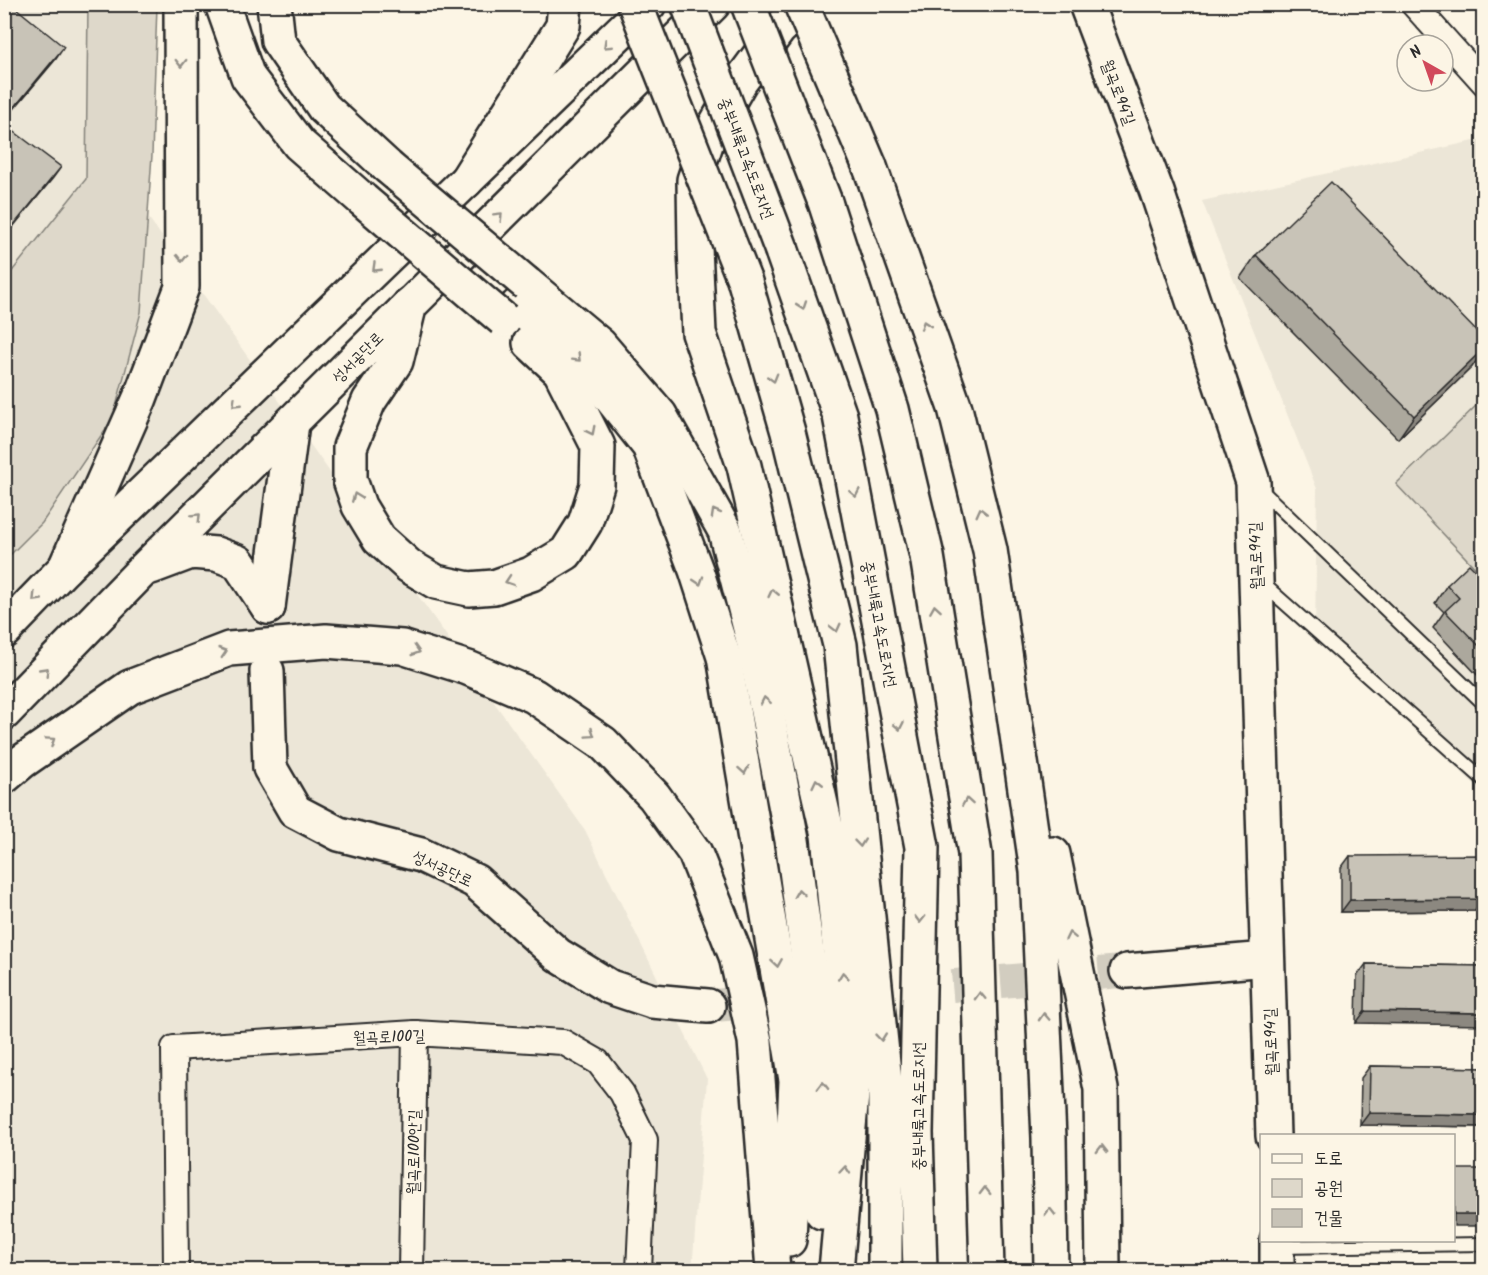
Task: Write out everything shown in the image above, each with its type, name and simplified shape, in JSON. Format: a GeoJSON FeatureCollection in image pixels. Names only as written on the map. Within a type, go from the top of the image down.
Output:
{"type":"FeatureCollection","features":[{"type":"Feature","properties":{"kind":"main road"},"geometry":{"type":"LineString","coordinates":[[65,568],[140,398],[182,287],[181,4]]}},
{"type":"Feature","properties":{"kind":"main road"},"geometry":{"type":"LineString","coordinates":[[222,4],[248,77],[299,144],[376,185]]}},
{"type":"Feature","properties":{"kind":"main road"},"geometry":{"type":"LineString","coordinates":[[240,4],[264,68],[308,134],[376,185],[579,358],[649,446],[696,570],[724,657],[796,1080],[787,1270]]}},
{"type":"Feature","properties":{"kind":"main road"},"geometry":{"type":"LineString","coordinates":[[274,4],[278,42],[376,185]]}},
{"type":"Feature","properties":{"kind":"main road"},"geometry":{"type":"LineString","coordinates":[[466,182],[563,26],[565,4]]}},
{"type":"Feature","properties":{"kind":"main road"},"geometry":{"type":"LineString","coordinates":[[635,4],[745,282],[788,432],[840,645],[885,1082],[885,1270]]}},
{"type":"Feature","properties":{"kind":"main road"},"geometry":{"type":"LineString","coordinates":[[4,631],[65,568],[649,4]]}},
{"type":"Feature","properties":{"kind":"main road","name":"중부내륙고속도로지선"},"geometry":{"type":"LineString","coordinates":[[688,4],[782,251],[840,416],[922,847],[916,1133],[920,1270]]}},
{"type":"Feature","properties":{"kind":"main road","name":"성서공단로"},"geometry":{"type":"LineString","coordinates":[[4,713],[142,571],[713,4]]}},
{"type":"Feature","properties":{"kind":"main road"},"geometry":{"type":"LineString","coordinates":[[748,4],[825,202],[892,409],[927,556],[975,855],[987,1270]]}},
{"type":"Feature","properties":{"kind":"main road"},"geometry":{"type":"LineString","coordinates":[[836,1270],[853,1083],[828,835],[744,466],[699,333],[695,248],[694,180],[708,138],[740,82],[779,29],[803,4],[870,167],[955,408],[990,550],[1101,1089],[1103,1270]]}},
{"type":"Feature","properties":{"kind":"main road","name":"월곡로94길"},"geometry":{"type":"LineString","coordinates":[[1087,5],[1156,192],[1253,482],[1273,1134]]}},
{"type":"Feature","properties":{"kind":"main road"},"geometry":{"type":"LineString","coordinates":[[410,304],[396,361],[369,401],[351,447],[350,480],[359,506],[374,531],[409,566],[436,582],[469,589],[494,587],[531,574],[566,553],[585,523],[597,485],[598,446],[560,371],[516,303]]}},
{"type":"Feature","properties":{"kind":"main road"},"geometry":{"type":"LineString","coordinates":[[516,303],[600,345],[660,415],[725,531],[754,644],[792,840],[824,1078],[821,1270]]}},
{"type":"Feature","properties":{"kind":"main road"},"geometry":{"type":"LineString","coordinates":[[142,571],[192,552],[216,554],[238,562],[268,607],[292,423]]}},
{"type":"Feature","properties":{"kind":"main road"},"geometry":{"type":"LineString","coordinates":[[990,550],[1037,871],[1049,1138],[1051,1270]]}},
{"type":"Feature","properties":{"kind":"main road"},"geometry":{"type":"LineString","coordinates":[[4,777],[22,761],[130,687],[229,649],[326,641],[402,647],[468,668],[534,696],[603,743],[654,796],[695,853],[736,956],[755,1041],[773,1270]]}},
{"type":"Feature","properties":{"kind":"main road","name":"성서공단로"},"geometry":{"type":"LineString","coordinates":[[267,671],[270,768],[295,812],[339,834],[421,855],[475,881],[558,955],[610,987],[652,1001],[708,1006]]}},
{"type":"Feature","properties":{"kind":"main road"},"geometry":{"type":"LineString","coordinates":[[1127,971],[1267,959]]}},
{"type":"Feature","properties":{"kind":"street"},"geometry":{"type":"LineString","coordinates":[[1413,4],[1484,83]]}},
{"type":"Feature","properties":{"kind":"street","name":"월곡로100길"},"geometry":{"type":"LineString","coordinates":[[176,1270],[174,1048],[415,1033],[563,1042],[598,1062],[622,1093],[645,1140],[639,1270]]}},
{"type":"Feature","properties":{"kind":"street","name":"월곡로100안길"},"geometry":{"type":"LineString","coordinates":[[411,1270],[415,1033]]}},
{"type":"Feature","properties":{"kind":"lane"},"geometry":{"type":"LineString","coordinates":[[1253,482],[1484,704]]}},
{"type":"Feature","properties":{"kind":"lane"},"geometry":{"type":"LineString","coordinates":[[1256,577],[1484,780]]}},
{"type":"Feature","properties":{"kind":"lane"},"geometry":{"type":"LineString","coordinates":[[1277,1253],[1484,1245]]}},
{"type":"Feature","properties":{"kind":"shaded area"},"geometry":{"type":"Polygon","coordinates":[[[5,5],[131,5],[131,193],[585,830],[707,1079],[692,1270],[5,1270],[5,5]]]}},
{"type":"Feature","properties":{"kind":"shaded area"},"geometry":{"type":"Polygon","coordinates":[[[1483,139],[1483,792],[1315,637],[1317,489],[1202,201],[1483,139]]]}},
{"type":"Feature","properties":{"kind":"green space"},"geometry":{"type":"Polygon","coordinates":[[[88,5],[157,5],[152,155],[141,312],[113,418],[42,523],[5,560],[5,280],[86,179],[88,5]]]}},
{"type":"Feature","properties":{"kind":"green space"},"geometry":{"type":"Polygon","coordinates":[[[1483,399],[1483,576],[1396,484],[1483,399]]]}},
{"type":"Feature","properties":{"kind":"building"},"geometry":{"type":"Polygon","coordinates":[[[4,4],[11,4],[64,47],[4,120],[4,4]]]}},
{"type":"Feature","properties":{"kind":"building"},"geometry":{"type":"Polygon","coordinates":[[[4,124],[61,167],[4,237],[4,124]]]}},
{"type":"Feature","properties":{"kind":"building"},"geometry":{"type":"Polygon","coordinates":[[[1331,182],[1484,339],[1484,348],[1414,416],[1256,255],[1331,182]]]}},
{"type":"Feature","properties":{"kind":"building"},"geometry":{"type":"Polygon","coordinates":[[[1469,564],[1484,579],[1484,651],[1445,611],[1459,598],[1447,585],[1469,564]]]}},
{"type":"Feature","properties":{"kind":"building"},"geometry":{"type":"Polygon","coordinates":[[[1483,855],[1483,899],[1350,900],[1350,856],[1483,855]]]}},
{"type":"Feature","properties":{"kind":"building"},"geometry":{"type":"Polygon","coordinates":[[[1366,964],[1484,966],[1484,1013],[1365,1011],[1366,964]]]}},
{"type":"Feature","properties":{"kind":"building"},"geometry":{"type":"Polygon","coordinates":[[[1370,1066],[1484,1068],[1484,1115],[1369,1113],[1370,1066]]]}},
{"type":"Feature","properties":{"kind":"building"},"geometry":{"type":"Polygon","coordinates":[[[1455,1169],[1484,1169],[1484,1214],[1455,1214],[1455,1169]]]}},
{"type":"Feature","properties":{"kind":"tunnel"},"geometry":{"type":"LineString","coordinates":[[708,1006],[1127,971]]}}]}
